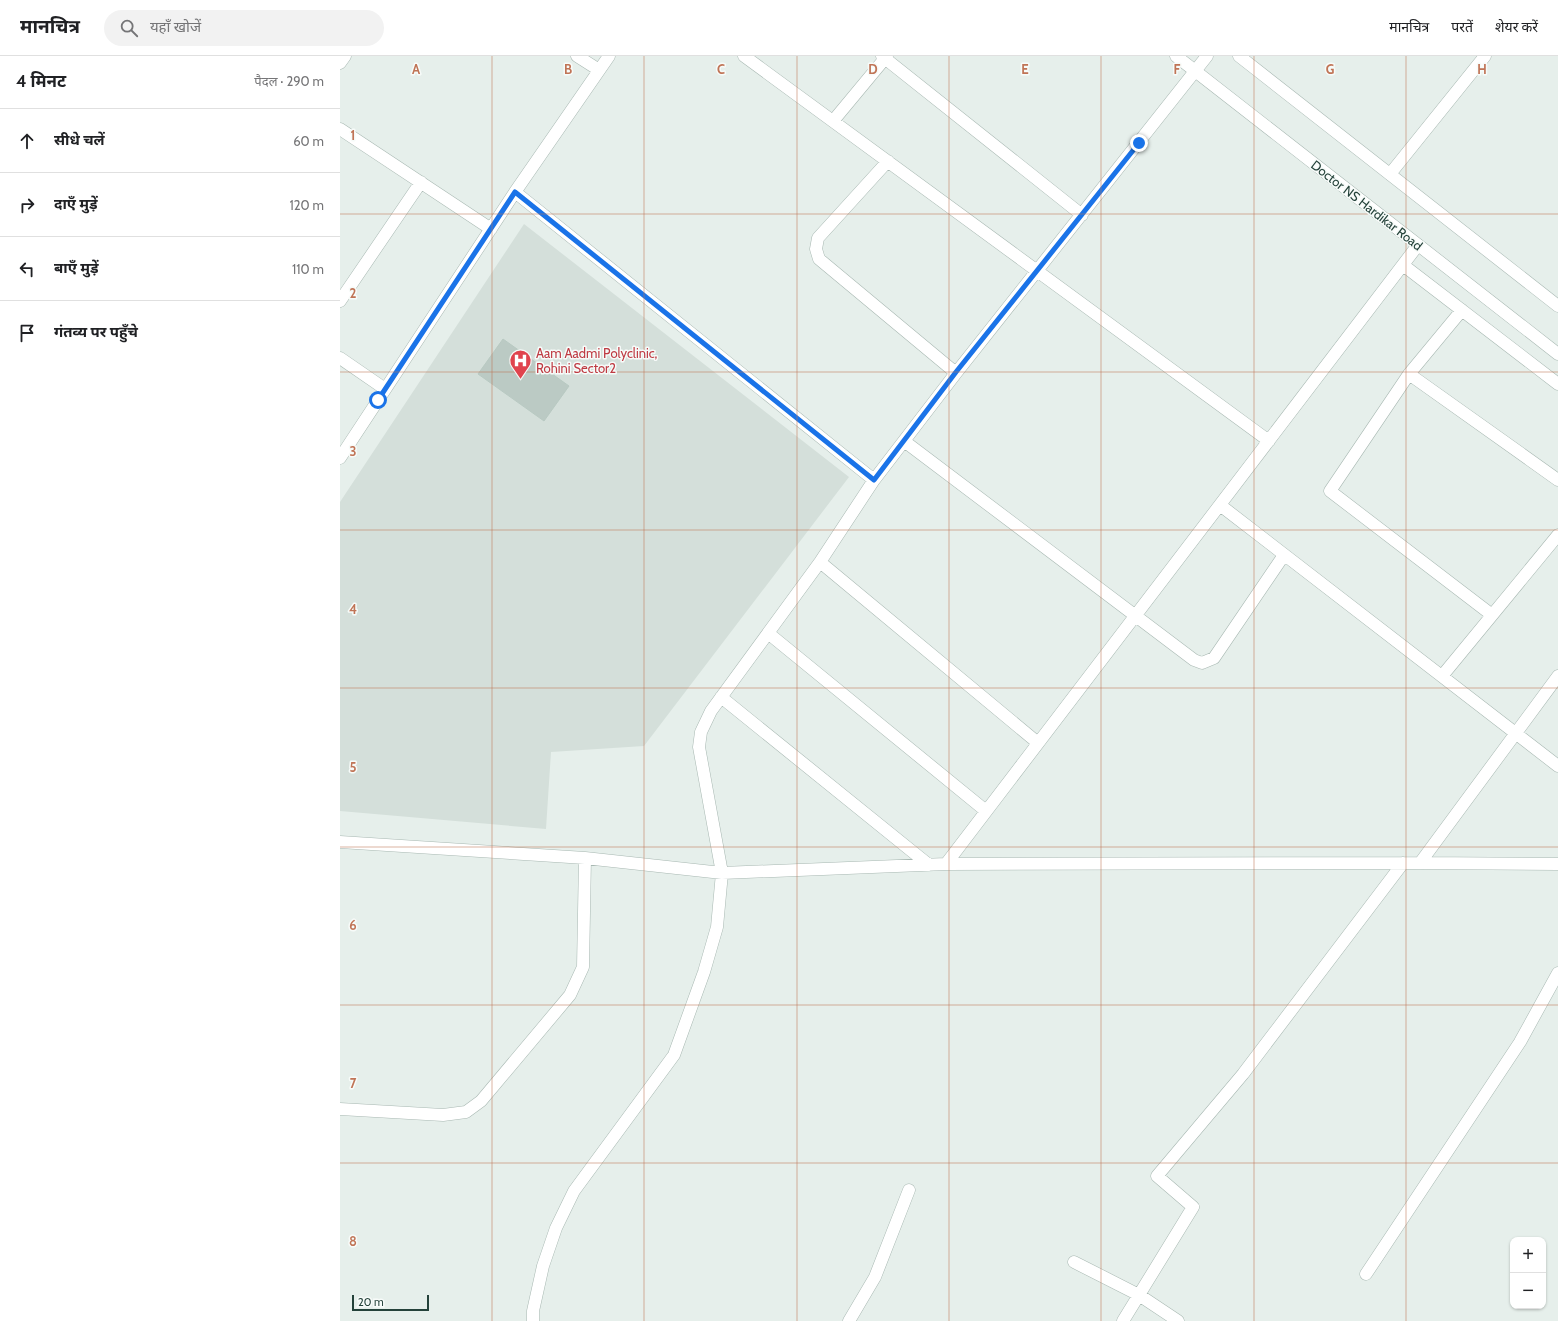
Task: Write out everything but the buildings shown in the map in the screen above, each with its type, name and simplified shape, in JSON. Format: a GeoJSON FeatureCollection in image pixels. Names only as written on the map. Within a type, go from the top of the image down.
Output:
{"type":"FeatureCollection","features":[{"type":"Feature","properties":{"kind":"street"},"geometry":{"type":"LineString","coordinates":[[340,63],[345,56]]}},
{"type":"Feature","properties":{"kind":"street"},"geometry":{"type":"LineString","coordinates":[[577,56],[599,70]]}},
{"type":"Feature","properties":{"kind":"street"},"geometry":{"type":"LineString","coordinates":[[340,458],[515,192],[609,56]]}},
{"type":"Feature","properties":{"kind":"street"},"geometry":{"type":"LineString","coordinates":[[744,56],[1269,441]]}},
{"type":"Feature","properties":{"kind":"street","name":"Doctor NS Hardikar Road"},"geometry":{"type":"LineString","coordinates":[[1176,56],[1558,354]]}},
{"type":"Feature","properties":{"kind":"street"},"geometry":{"type":"LineString","coordinates":[[533,1321],[533,1311],[543,1266],[556,1228],[574,1191],[674,1055],[704,972],[717,927],[722,873],[699,747],[701,732],[711,711],[820,562],[874,480],[956,372],[1038,271],[1207,56]]}},
{"type":"Feature","properties":{"kind":"street"},"geometry":{"type":"LineString","coordinates":[[1239,56],[1558,306]]}},
{"type":"Feature","properties":{"kind":"street"},"geometry":{"type":"LineString","coordinates":[[1390,174],[1485,56]]}},
{"type":"Feature","properties":{"kind":"street"},"geometry":{"type":"LineString","coordinates":[[833,121],[885,57],[1082,215]]}},
{"type":"Feature","properties":{"kind":"street"},"geometry":{"type":"LineString","coordinates":[[340,129],[491,229]]}},
{"type":"Feature","properties":{"kind":"street"},"geometry":{"type":"LineString","coordinates":[[888,161],[818,238],[816,249],[819,259],[956,372]]}},
{"type":"Feature","properties":{"kind":"street"},"geometry":{"type":"LineString","coordinates":[[340,301],[421,182]]}},
{"type":"Feature","properties":{"kind":"street"},"geometry":{"type":"LineString","coordinates":[[515,192],[874,480]]}},
{"type":"Feature","properties":{"kind":"street"},"geometry":{"type":"LineString","coordinates":[[946,864],[1418,245]]}},
{"type":"Feature","properties":{"kind":"street"},"geometry":{"type":"LineString","coordinates":[[1403,265],[1558,384]]}},
{"type":"Feature","properties":{"kind":"street"},"geometry":{"type":"LineString","coordinates":[[1462,310],[1409,374],[1330,491],[1492,615]]}},
{"type":"Feature","properties":{"kind":"street"},"geometry":{"type":"LineString","coordinates":[[340,358],[386,389]]}},
{"type":"Feature","properties":{"kind":"street"},"geometry":{"type":"LineString","coordinates":[[1409,374],[1558,480]]}},
{"type":"Feature","properties":{"kind":"street"},"geometry":{"type":"LineString","coordinates":[[904,442],[1135,617],[1194,660],[1202,663],[1210,661],[1284,555]]}},
{"type":"Feature","properties":{"kind":"street"},"geometry":{"type":"LineString","coordinates":[[1220,505],[1558,766]]}},
{"type":"Feature","properties":{"kind":"street"},"geometry":{"type":"LineString","coordinates":[[1442,676],[1558,535]]}},
{"type":"Feature","properties":{"kind":"street"},"geometry":{"type":"LineString","coordinates":[[820,562],[1038,743]]}},
{"type":"Feature","properties":{"kind":"street"},"geometry":{"type":"LineString","coordinates":[[768,633],[986,811]]}},
{"type":"Feature","properties":{"kind":"street"},"geometry":{"type":"LineString","coordinates":[[1420,863],[1558,676]]}},
{"type":"Feature","properties":{"kind":"street"},"geometry":{"type":"LineString","coordinates":[[721,697],[929,865]]}},
{"type":"Feature","properties":{"kind":"street"},"geometry":{"type":"LineString","coordinates":[[340,842],[585,858],[722,873],[946,864],[1558,864]]}},
{"type":"Feature","properties":{"kind":"street"},"geometry":{"type":"LineString","coordinates":[[340,1109],[443,1115],[466,1112],[481,1101],[570,995],[577,982],[583,967],[585,858]]}},
{"type":"Feature","properties":{"kind":"street"},"geometry":{"type":"LineString","coordinates":[[1123,1321],[1193,1207],[1157,1176],[1243,1074],[1402,863]]}},
{"type":"Feature","properties":{"kind":"street"},"geometry":{"type":"LineString","coordinates":[[1366,1274],[1520,1042],[1558,973]]}},
{"type":"Feature","properties":{"kind":"street"},"geometry":{"type":"LineString","coordinates":[[849,1321],[876,1277],[909,1190]]}},
{"type":"Feature","properties":{"kind":"street"},"geometry":{"type":"LineString","coordinates":[[1074,1262],[1139,1295],[1178,1321]]}},
{"type":"Feature","properties":{"kind":"shaded area"},"geometry":{"type":"Polygon","coordinates":[[[524,224],[849,477],[644,746],[551,752],[546,829],[340,811],[340,502],[524,224]]]}},
{"type":"Feature","properties":{"kind":"place","name":"Aam Aadmi Polyclinic, Rohini Sector2"},"geometry":{"type":"Point","coordinates":[520,380]}},
{"type":"Feature","properties":{"kind":"route"},"geometry":{"type":"LineString","coordinates":[[378,400],[515,192],[874,480],[956,372],[1139,143]]}}]}
